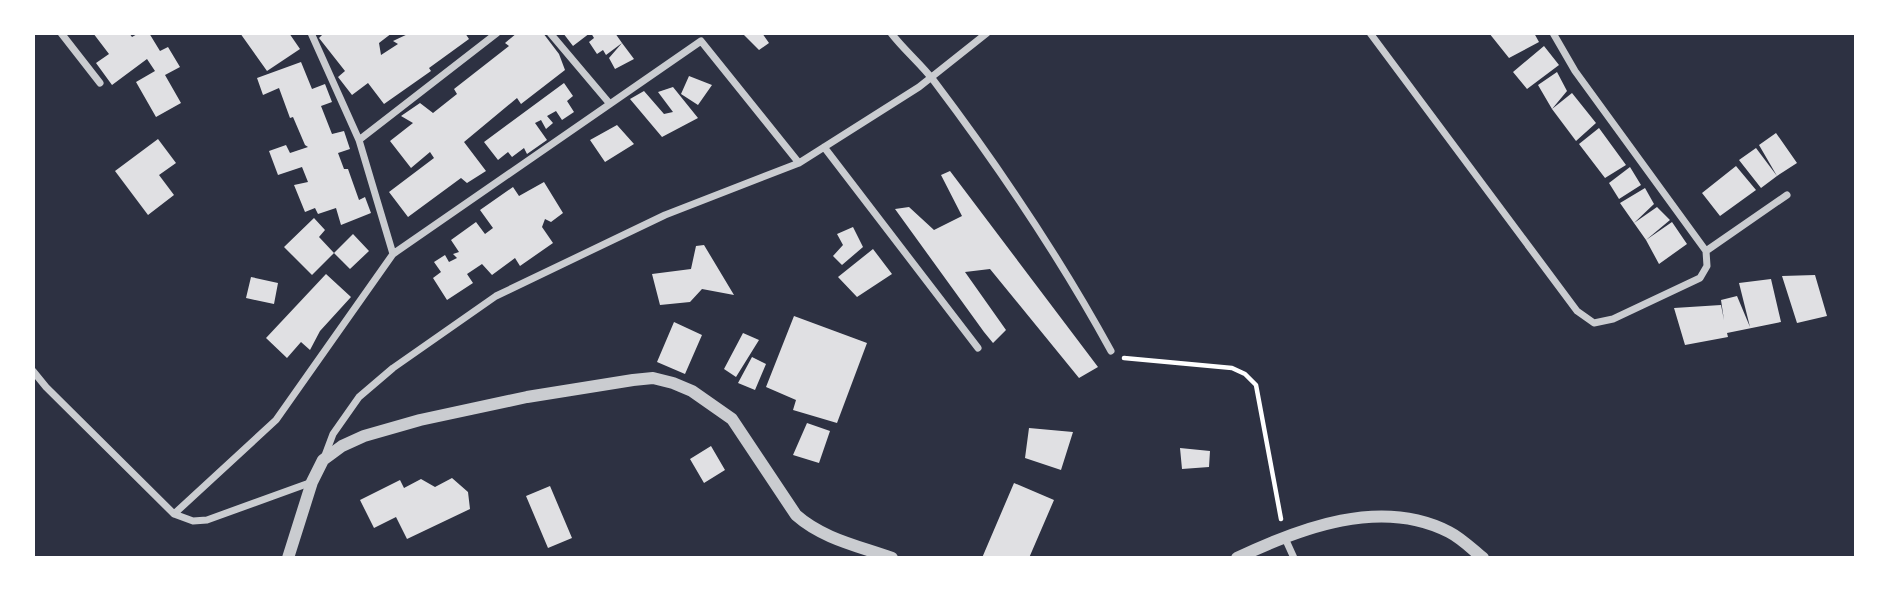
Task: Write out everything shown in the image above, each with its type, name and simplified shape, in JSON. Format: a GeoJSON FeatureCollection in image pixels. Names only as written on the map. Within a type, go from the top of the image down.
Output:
{"type":"FeatureCollection","features":[{"type":"Feature","properties":{"kind":"street"},"geometry":{"type":"LineString","coordinates":[[61,33],[100,83]]}},
{"type":"Feature","properties":{"kind":"street"},"geometry":{"type":"LineString","coordinates":[[359,139],[498,33]]}},
{"type":"Feature","properties":{"kind":"street"},"geometry":{"type":"LineString","coordinates":[[550,33],[610,104]]}},
{"type":"Feature","properties":{"kind":"street"},"geometry":{"type":"LineString","coordinates":[[696,33],[799,163]]}},
{"type":"Feature","properties":{"kind":"street"},"geometry":{"type":"LineString","coordinates":[[891,33],[932,78],[1009,183],[1089,310],[1111,351]]}},
{"type":"Feature","properties":{"kind":"street"},"geometry":{"type":"LineString","coordinates":[[288,558],[312,482],[333,434],[359,397],[393,368],[496,296],[665,215],[799,163],[932,78],[987,33]]}},
{"type":"Feature","properties":{"kind":"street"},"geometry":{"type":"LineString","coordinates":[[1370,33],[1577,311],[1594,323],[1613,319],[1699,278],[1707,266],[1706,251],[1576,71],[1553,33]]}},
{"type":"Feature","properties":{"kind":"street"},"geometry":{"type":"LineString","coordinates":[[312,34],[359,139],[393,254]]}},
{"type":"Feature","properties":{"kind":"street"},"geometry":{"type":"LineString","coordinates":[[174,514],[275,420],[393,254],[701,41]]}},
{"type":"Feature","properties":{"kind":"street"},"geometry":{"type":"LineString","coordinates":[[824,146],[978,348]]}},
{"type":"Feature","properties":{"kind":"street"},"geometry":{"type":"LineString","coordinates":[[1706,251],[1787,195]]}},
{"type":"Feature","properties":{"kind":"street"},"geometry":{"type":"LineString","coordinates":[[33,371],[174,514],[193,521],[207,520],[312,482]]}},
{"type":"Feature","properties":{"kind":"street"},"geometry":{"type":"LineString","coordinates":[[323,460],[342,446],[364,436],[420,420],[527,397],[653,378],[692,391],[732,419],[796,515],[806,524],[834,538],[892,558]]}},
{"type":"Feature","properties":{"kind":"street"},"geometry":{"type":"LineString","coordinates":[[1237,558],[1284,536],[1367,516],[1425,523],[1450,533],[1483,558]]}},
{"type":"Feature","properties":{"kind":"street"},"geometry":{"type":"LineString","coordinates":[[1284,536],[1294,558]]}},
{"type":"Feature","properties":{"kind":"path"},"geometry":{"type":"LineString","coordinates":[[1111,351],[1125,358],[1232,368],[1245,374],[1256,385],[1284,536]]}},
{"type":"Feature","properties":{"kind":"building"},"geometry":{"type":"Polygon","coordinates":[[[93,33],[129,33],[132,37],[139,33],[149,33],[160,51],[168,47],[180,67],[165,75],[181,103],[156,117],[136,82],[155,71],[147,59],[112,85],[96,63],[109,54],[93,33]]]}},
{"type":"Feature","properties":{"kind":"building"},"geometry":{"type":"Polygon","coordinates":[[[240,33],[289,33],[300,49],[267,71],[240,33]]]}},
{"type":"Feature","properties":{"kind":"building"},"geometry":{"type":"Polygon","coordinates":[[[324,33],[392,33],[379,43],[381,55],[398,44],[393,41],[410,33],[465,33],[469,39],[429,68],[431,71],[384,104],[368,83],[352,95],[338,77],[345,71],[319,38],[324,33]]]}},
{"type":"Feature","properties":{"kind":"building"},"geometry":{"type":"Polygon","coordinates":[[[517,33],[543,33],[559,54],[565,70],[521,104],[517,98],[464,142],[486,171],[467,183],[461,178],[408,217],[389,192],[434,158],[430,152],[411,168],[390,141],[413,123],[401,116],[420,103],[433,113],[457,94],[454,89],[509,46],[505,43],[517,33]]]}},
{"type":"Feature","properties":{"kind":"building"},"geometry":{"type":"Polygon","coordinates":[[[563,33],[590,33],[573,46],[563,33]]]}},
{"type":"Feature","properties":{"kind":"building"},"geometry":{"type":"Polygon","coordinates":[[[591,33],[615,33],[622,43],[606,55],[603,50],[597,54],[589,42],[594,38],[591,33]]]}},
{"type":"Feature","properties":{"kind":"building"},"geometry":{"type":"Polygon","coordinates":[[[742,33],[762,33],[769,43],[759,50],[742,33]]]}},
{"type":"Feature","properties":{"kind":"building"},"geometry":{"type":"Polygon","coordinates":[[[1489,33],[1534,33],[1539,42],[1509,58],[1489,33]]]}},
{"type":"Feature","properties":{"kind":"building"},"geometry":{"type":"Polygon","coordinates":[[[622,43],[634,59],[615,69],[609,58],[622,43]]]}},
{"type":"Feature","properties":{"kind":"building"},"geometry":{"type":"Polygon","coordinates":[[[1544,46],[1559,65],[1527,89],[1513,72],[1544,46]]]}},
{"type":"Feature","properties":{"kind":"building"},"geometry":{"type":"Polygon","coordinates":[[[301,62],[312,89],[325,84],[332,102],[321,106],[332,134],[344,131],[350,149],[338,153],[344,169],[348,169],[359,200],[365,197],[371,213],[341,225],[336,208],[318,214],[315,208],[305,212],[294,185],[308,182],[302,167],[278,175],[269,151],[286,145],[290,153],[308,147],[293,117],[290,118],[279,88],[263,95],[257,78],[301,62]]]}},
{"type":"Feature","properties":{"kind":"building"},"geometry":{"type":"Polygon","coordinates":[[[1557,72],[1567,91],[1552,109],[1538,85],[1557,72]]]}},
{"type":"Feature","properties":{"kind":"building"},"geometry":{"type":"Polygon","coordinates":[[[689,76],[712,85],[698,105],[681,94],[689,76]]]}},
{"type":"Feature","properties":{"kind":"building"},"geometry":{"type":"Polygon","coordinates":[[[564,83],[573,96],[567,101],[574,112],[562,120],[556,111],[547,116],[553,123],[546,129],[541,120],[535,123],[547,140],[527,154],[524,148],[512,157],[508,152],[498,160],[484,142],[564,83]]]}},
{"type":"Feature","properties":{"kind":"building"},"geometry":{"type":"Polygon","coordinates":[[[673,87],[698,118],[662,137],[630,99],[644,91],[664,114],[673,112],[658,92],[673,87]]]}},
{"type":"Feature","properties":{"kind":"building"},"geometry":{"type":"Polygon","coordinates":[[[1572,93],[1596,123],[1576,141],[1552,109],[1572,93]]]}},
{"type":"Feature","properties":{"kind":"building"},"geometry":{"type":"Polygon","coordinates":[[[617,125],[634,144],[605,162],[590,140],[617,125]]]}},
{"type":"Feature","properties":{"kind":"building"},"geometry":{"type":"Polygon","coordinates":[[[1599,128],[1626,165],[1605,178],[1579,144],[1599,128]]]}},
{"type":"Feature","properties":{"kind":"building"},"geometry":{"type":"Polygon","coordinates":[[[1776,133],[1797,163],[1777,176],[1759,145],[1776,133]]]}},
{"type":"Feature","properties":{"kind":"building"},"geometry":{"type":"Polygon","coordinates":[[[158,139],[176,163],[159,175],[174,195],[148,215],[115,171],[158,139]]]}},
{"type":"Feature","properties":{"kind":"building"},"geometry":{"type":"Polygon","coordinates":[[[1756,148],[1777,176],[1761,188],[1739,160],[1756,148]]]}},
{"type":"Feature","properties":{"kind":"building"},"geometry":{"type":"Polygon","coordinates":[[[1736,166],[1756,190],[1720,216],[1702,193],[1736,166]]]}},
{"type":"Feature","properties":{"kind":"building"},"geometry":{"type":"Polygon","coordinates":[[[1630,167],[1641,185],[1619,199],[1609,183],[1630,167]]]}},
{"type":"Feature","properties":{"kind":"building"},"geometry":{"type":"Polygon","coordinates":[[[950,171],[1098,367],[1079,378],[990,269],[965,272],[1006,330],[993,343],[984,332],[895,209],[909,207],[934,230],[962,216],[941,175],[950,171]]]}},
{"type":"Feature","properties":{"kind":"building"},"geometry":{"type":"Polygon","coordinates":[[[544,182],[563,213],[551,222],[545,219],[542,227],[553,243],[520,266],[515,258],[492,275],[482,264],[467,274],[473,283],[447,300],[433,278],[441,272],[434,262],[445,255],[449,262],[457,258],[453,254],[459,252],[451,240],[476,222],[485,234],[493,228],[480,210],[513,187],[519,196],[544,182]]]}},
{"type":"Feature","properties":{"kind":"building"},"geometry":{"type":"Polygon","coordinates":[[[1645,188],[1654,204],[1634,223],[1620,203],[1645,188]]]}},
{"type":"Feature","properties":{"kind":"building"},"geometry":{"type":"Polygon","coordinates":[[[1657,207],[1670,220],[1646,240],[1634,223],[1657,207]]]}},
{"type":"Feature","properties":{"kind":"building"},"geometry":{"type":"Polygon","coordinates":[[[314,218],[325,230],[319,237],[334,253],[312,275],[284,247],[314,218]]]}},
{"type":"Feature","properties":{"kind":"building"},"geometry":{"type":"Polygon","coordinates":[[[1672,222],[1687,244],[1659,264],[1646,240],[1672,222]]]}},
{"type":"Feature","properties":{"kind":"building"},"geometry":{"type":"Polygon","coordinates":[[[853,227],[863,247],[842,265],[833,256],[843,245],[837,234],[853,227]]]}},
{"type":"Feature","properties":{"kind":"building"},"geometry":{"type":"Polygon","coordinates":[[[353,234],[369,251],[350,269],[334,253],[353,234]]]}},
{"type":"Feature","properties":{"kind":"building"},"geometry":{"type":"Polygon","coordinates":[[[704,245],[734,295],[702,289],[690,302],[660,305],[652,274],[691,269],[696,246],[704,245]]]}},
{"type":"Feature","properties":{"kind":"building"},"geometry":{"type":"Polygon","coordinates":[[[873,249],[892,274],[857,297],[838,277],[873,249]]]}},
{"type":"Feature","properties":{"kind":"building"},"geometry":{"type":"Polygon","coordinates":[[[326,274],[351,297],[320,331],[310,350],[301,342],[287,358],[266,338],[326,274]]]}},
{"type":"Feature","properties":{"kind":"building"},"geometry":{"type":"Polygon","coordinates":[[[1815,275],[1827,316],[1797,323],[1782,276],[1815,275]]]}},
{"type":"Feature","properties":{"kind":"building"},"geometry":{"type":"Polygon","coordinates":[[[251,277],[278,283],[274,304],[246,298],[251,277]]]}},
{"type":"Feature","properties":{"kind":"building"},"geometry":{"type":"Polygon","coordinates":[[[1771,279],[1781,322],[1727,333],[1728,337],[1685,345],[1674,308],[1721,305],[1724,320],[1721,300],[1737,296],[1750,327],[1739,283],[1771,279]]]}},
{"type":"Feature","properties":{"kind":"building"},"geometry":{"type":"Polygon","coordinates":[[[794,316],[867,343],[837,423],[793,410],[796,400],[766,387],[794,316]]]}},
{"type":"Feature","properties":{"kind":"building"},"geometry":{"type":"Polygon","coordinates":[[[674,322],[702,335],[685,374],[657,362],[674,322]]]}},
{"type":"Feature","properties":{"kind":"building"},"geometry":{"type":"Polygon","coordinates":[[[743,333],[759,340],[736,377],[724,369],[743,333]]]}},
{"type":"Feature","properties":{"kind":"building"},"geometry":{"type":"Polygon","coordinates":[[[752,357],[766,364],[755,390],[738,383],[752,357]]]}},
{"type":"Feature","properties":{"kind":"building"},"geometry":{"type":"Polygon","coordinates":[[[807,423],[830,431],[819,463],[793,455],[807,423]]]}},
{"type":"Feature","properties":{"kind":"building"},"geometry":{"type":"Polygon","coordinates":[[[1029,428],[1073,432],[1061,470],[1025,458],[1029,428]]]}},
{"type":"Feature","properties":{"kind":"building"},"geometry":{"type":"Polygon","coordinates":[[[711,446],[725,470],[704,483],[690,459],[711,446]]]}},
{"type":"Feature","properties":{"kind":"building"},"geometry":{"type":"Polygon","coordinates":[[[1180,448],[1210,451],[1209,467],[1182,469],[1180,448]]]}},
{"type":"Feature","properties":{"kind":"building"},"geometry":{"type":"Polygon","coordinates":[[[452,478],[468,492],[470,509],[407,539],[396,517],[374,528],[360,500],[400,480],[404,488],[421,479],[435,487],[452,478]]]}},
{"type":"Feature","properties":{"kind":"building"},"geometry":{"type":"Polygon","coordinates":[[[1014,483],[1054,500],[1029,558],[982,558],[1014,483]]]}},
{"type":"Feature","properties":{"kind":"building"},"geometry":{"type":"Polygon","coordinates":[[[550,486],[572,538],[548,548],[526,496],[550,486]]]}}]}
